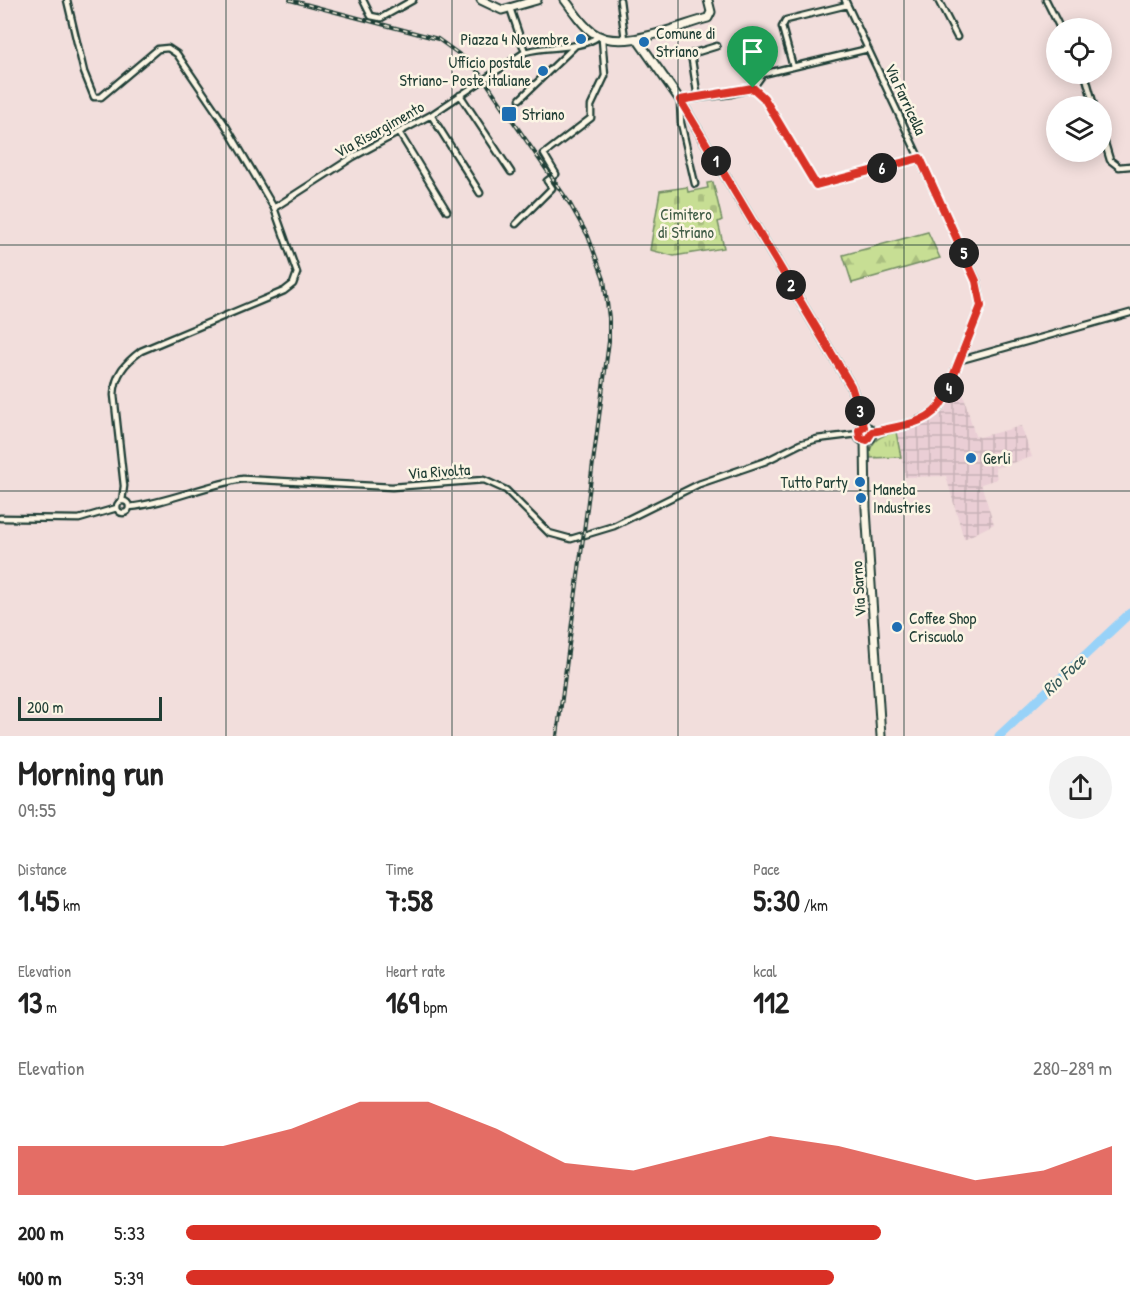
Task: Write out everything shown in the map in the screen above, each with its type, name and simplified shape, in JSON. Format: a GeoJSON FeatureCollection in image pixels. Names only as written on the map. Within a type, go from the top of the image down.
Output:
{"type":"FeatureCollection","features":[{"type":"Feature","properties":{"kind":"main road"},"geometry":{"type":"LineString","coordinates":[[483,2],[494,8],[510,8],[537,0]]}},
{"type":"Feature","properties":{"kind":"main road"},"geometry":{"type":"LineString","coordinates":[[565,0],[590,31],[601,38]]}},
{"type":"Feature","properties":{"kind":"main road","name":"Via Risorgimento"},"geometry":{"type":"LineString","coordinates":[[601,38],[637,39],[708,18],[711,12],[708,0]]}},
{"type":"Feature","properties":{"kind":"main road"},"geometry":{"type":"LineString","coordinates":[[637,39],[680,100],[851,386],[864,427],[872,432],[870,438],[865,441],[858,434],[864,427]]}},
{"type":"Feature","properties":{"kind":"main road","name":"Via Sarno"},"geometry":{"type":"LineString","coordinates":[[865,441],[866,509],[880,736]]}},
{"type":"Feature","properties":{"kind":"street"},"geometry":{"type":"LineString","coordinates":[[0,518],[79,519],[117,508],[118,503],[122,501],[124,486],[114,395],[119,373],[129,360],[141,351],[284,291],[293,284],[296,267],[274,208],[226,126],[173,50],[158,49],[101,97],[92,96],[67,0]]}},
{"type":"Feature","properties":{"kind":"street"},"geometry":{"type":"LineString","coordinates":[[363,0],[370,16],[381,18],[412,0]]}},
{"type":"Feature","properties":{"kind":"street"},"geometry":{"type":"LineString","coordinates":[[620,0],[625,39]]}},
{"type":"Feature","properties":{"kind":"street"},"geometry":{"type":"LineString","coordinates":[[938,0],[957,38]]}},
{"type":"Feature","properties":{"kind":"street"},"geometry":{"type":"LineString","coordinates":[[1046,0],[1055,18]]}},
{"type":"Feature","properties":{"kind":"street"},"geometry":{"type":"LineString","coordinates":[[793,67],[782,27],[786,20],[846,2]]}},
{"type":"Feature","properties":{"kind":"street","name":"Via Farricella"},"geometry":{"type":"LineString","coordinates":[[846,2],[920,158],[981,296],[981,306],[940,407],[915,423],[872,432]]}},
{"type":"Feature","properties":{"kind":"street"},"geometry":{"type":"LineString","coordinates":[[510,8],[525,51]]}},
{"type":"Feature","properties":{"kind":"street"},"geometry":{"type":"LineString","coordinates":[[516,224],[552,188],[547,180],[556,174],[544,153],[591,118],[591,106],[605,76],[601,38]]}},
{"type":"Feature","properties":{"kind":"street","name":"Via Risorgimento"},"geometry":{"type":"LineString","coordinates":[[274,208],[353,157],[400,134],[431,115],[525,51],[539,47],[575,46],[601,38]]}},
{"type":"Feature","properties":{"kind":"street"},"geometry":{"type":"LineString","coordinates":[[520,99],[575,46]]}},
{"type":"Feature","properties":{"kind":"street"},"geometry":{"type":"LineString","coordinates":[[698,98],[691,54],[717,46]]}},
{"type":"Feature","properties":{"kind":"street"},"geometry":{"type":"LineString","coordinates":[[695,184],[681,123],[680,100],[753,88],[763,74],[868,49]]}},
{"type":"Feature","properties":{"kind":"street"},"geometry":{"type":"LineString","coordinates":[[753,88],[764,98],[816,185],[920,158]]}},
{"type":"Feature","properties":{"kind":"street"},"geometry":{"type":"LineString","coordinates":[[460,96],[511,172]]}},
{"type":"Feature","properties":{"kind":"street"},"geometry":{"type":"LineString","coordinates":[[431,115],[480,193]]}},
{"type":"Feature","properties":{"kind":"street"},"geometry":{"type":"LineString","coordinates":[[400,134],[447,211]]}},
{"type":"Feature","properties":{"kind":"street"},"geometry":{"type":"LineString","coordinates":[[1112,162],[1119,167],[1130,166]]}},
{"type":"Feature","properties":{"kind":"street"},"geometry":{"type":"LineString","coordinates":[[961,360],[1130,313]]}},
{"type":"Feature","properties":{"kind":"street","name":"Via Rivolta"},"geometry":{"type":"LineString","coordinates":[[117,508],[124,513],[129,507],[144,506],[221,483],[243,479],[392,487],[484,480],[506,490],[549,532],[571,539],[614,526],[699,484],[766,461],[800,444],[817,439],[858,434]]}},
{"type":"Feature","properties":{"kind":"street"},"geometry":{"type":"LineString","coordinates":[[122,501],[129,507]]}},
{"type":"Feature","properties":{"kind":"shaded area","name":"Gerli"},"geometry":{"type":"Polygon","coordinates":[[[959,379],[975,436],[980,437],[1021,426],[1032,457],[995,468],[997,479],[981,484],[994,524],[964,539],[946,476],[905,477],[898,432],[914,427],[943,412],[959,379]]]}},
{"type":"Feature","properties":{"kind":"green space","name":"Cimitero di Striano"},"geometry":{"type":"Polygon","coordinates":[[[713,182],[722,220],[718,222],[724,248],[674,256],[650,250],[660,191],[687,187],[688,192],[708,188],[707,183],[713,182]]]}},
{"type":"Feature","properties":{"kind":"green space"},"geometry":{"type":"Polygon","coordinates":[[[928,232],[940,258],[852,283],[843,255],[928,232]]]}},
{"type":"Feature","properties":{"kind":"green space"},"geometry":{"type":"Polygon","coordinates":[[[896,432],[901,457],[868,458],[871,447],[877,439],[896,432]]]}},
{"type":"Feature","properties":{"kind":"waterway","name":"Rio Foce"},"geometry":{"type":"LineString","coordinates":[[999,736],[1130,613]]}},
{"type":"Feature","properties":{"kind":"railway"},"geometry":{"type":"LineString","coordinates":[[290,0],[438,39],[470,62],[570,204],[588,236],[604,279],[609,318],[609,341],[557,736]]}},
{"type":"Feature","properties":{"kind":"place","name":"Piazza 4 Novembre"},"geometry":{"type":"Point","coordinates":[581,39]}},
{"type":"Feature","properties":{"kind":"place","name":"Comune di Striano"},"geometry":{"type":"Point","coordinates":[644,42]}},
{"type":"Feature","properties":{"kind":"place","name":"Ufficio postale Striano- Poste italiane"},"geometry":{"type":"Point","coordinates":[543,71]}},
{"type":"Feature","properties":{"kind":"place","name":"Striano"},"geometry":{"type":"Point","coordinates":[509,114]}},
{"type":"Feature","properties":{"kind":"place","name":"Gerli"},"geometry":{"type":"Point","coordinates":[971,458]}},
{"type":"Feature","properties":{"kind":"place","name":"Tutto Party"},"geometry":{"type":"Point","coordinates":[860,482]}},
{"type":"Feature","properties":{"kind":"place","name":"Maneba Industries"},"geometry":{"type":"Point","coordinates":[861,498]}},
{"type":"Feature","properties":{"kind":"place","name":"Coffee Shop Criscuolo"},"geometry":{"type":"Point","coordinates":[897,627]}},
{"type":"Feature","properties":{"kind":"route"},"geometry":{"type":"LineString","coordinates":[[753,88],[764,98],[816,185],[920,158],[981,296],[981,306],[944,399],[940,407],[927,418],[915,423],[872,432],[867,440],[860,438],[859,430],[864,427],[851,386],[680,100],[731,94],[753,88]]}}]}
